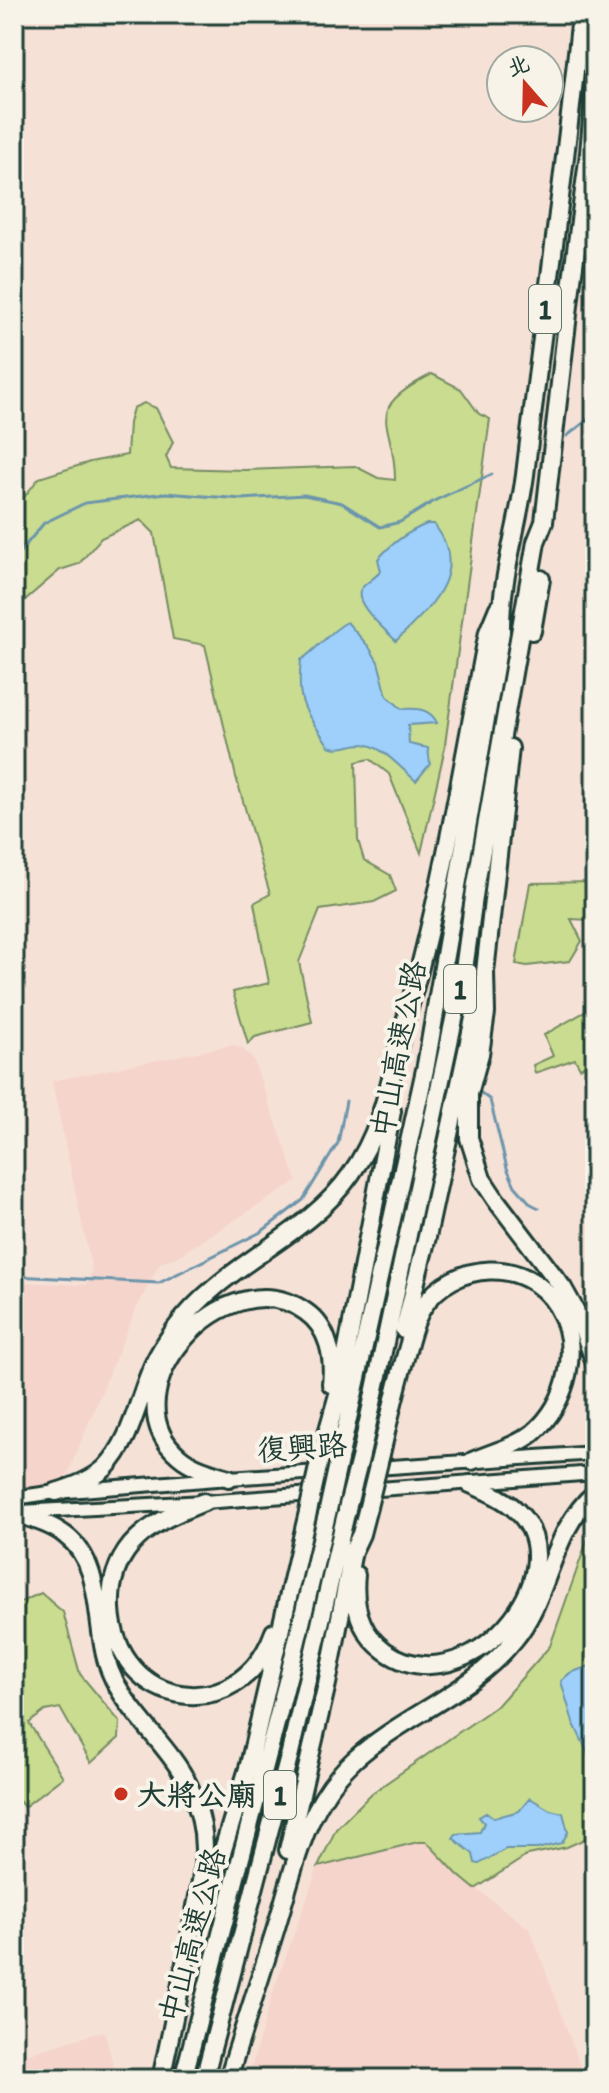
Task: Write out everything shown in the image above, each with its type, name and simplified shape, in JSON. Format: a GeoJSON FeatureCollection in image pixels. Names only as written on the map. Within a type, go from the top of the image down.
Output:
{"type":"FeatureCollection","features":[{"type":"Feature","properties":{"kind":"highway","name":"中山高速公路"},"geometry":{"type":"LineString","coordinates":[[183,2079],[290,1670],[426,1065],[501,632],[501,603],[523,486],[567,152],[581,14]]}},
{"type":"Feature","properties":{"kind":"highway","name":"中山高速公路"},"geometry":{"type":"LineString","coordinates":[[204,2079],[286,1768],[361,1455],[463,977],[509,691],[536,542],[544,522],[595,86]]}},
{"type":"Feature","properties":{"kind":"highway"},"geometry":{"type":"LineString","coordinates":[[401,1367],[400,1352],[406,1322],[485,972],[511,740],[546,543],[544,522]]}},
{"type":"Feature","properties":{"kind":"highway"},"geometry":{"type":"LineString","coordinates":[[56,1492],[104,1469],[118,1451],[154,1363],[189,1310],[225,1277],[314,1213],[349,1176],[363,1155],[388,1097],[412,1001],[454,817],[488,632],[501,603]]}},
{"type":"Feature","properties":{"kind":"highway"},"geometry":{"type":"LineString","coordinates":[[485,972],[486,1013],[480,1054],[469,1094],[469,1138],[474,1158],[482,1179],[496,1200],[563,1288],[578,1315],[595,1363]]}},
{"type":"Feature","properties":{"kind":"highway"},"geometry":{"type":"LineString","coordinates":[[185,1968],[249,1765],[320,1458],[339,1391],[381,1157],[412,1017],[412,1001]]}},
{"type":"Feature","properties":{"kind":"highway"},"geometry":{"type":"LineString","coordinates":[[470,1484],[499,1497],[519,1513],[531,1534],[536,1557],[534,1579],[523,1602],[504,1629],[470,1655],[449,1664],[407,1664],[373,1643],[355,1605],[361,1534],[401,1367],[412,1329],[435,1292],[465,1274],[481,1270],[516,1274],[544,1291],[556,1305],[565,1324],[569,1365],[565,1385],[557,1404],[531,1435],[504,1450],[472,1461]]}},
{"type":"Feature","properties":{"kind":"highway"},"geometry":{"type":"LineString","coordinates":[[229,1478],[179,1457],[165,1439],[156,1415],[160,1383],[173,1354],[188,1335],[229,1305],[249,1298],[272,1297],[293,1302],[312,1317],[326,1338],[333,1363],[327,1429]]}},
{"type":"Feature","properties":{"kind":"highway"},"geometry":{"type":"LineString","coordinates":[[228,2079],[297,1851],[316,1807],[330,1787],[369,1747],[473,1679],[516,1639],[542,1593],[570,1521],[595,1493]]}},
{"type":"Feature","properties":{"kind":"highway"},"geometry":{"type":"LineString","coordinates":[[204,1502],[164,1518],[130,1546],[119,1563],[112,1583],[112,1616],[123,1654],[132,1667],[161,1689],[181,1696],[216,1693],[250,1673],[271,1640],[285,1609]]}},
{"type":"Feature","properties":{"kind":"highway"},"geometry":{"type":"LineString","coordinates":[[14,1508],[66,1535],[80,1549],[93,1582],[100,1638],[109,1670],[134,1713],[176,1764],[198,1808],[205,1859],[201,1889],[161,2079]]}},
{"type":"Feature","properties":{"kind":"highway"},"geometry":{"type":"LineString","coordinates":[[264,1961],[327,1684],[353,1551],[361,1534]]}},
{"type":"Feature","properties":{"kind":"main road","name":"復興路"},"geometry":{"type":"LineString","coordinates":[[14,1508],[56,1492],[595,1453]]}},
{"type":"Feature","properties":{"kind":"main road","name":"復興路"},"geometry":{"type":"LineString","coordinates":[[14,1508],[204,1502],[595,1473]]}},
{"type":"Feature","properties":{"kind":"shaded area"},"geometry":{"type":"Polygon","coordinates":[[[233,1045],[243,1049],[253,1059],[297,1181],[176,1257],[160,1263],[136,1309],[56,1502],[14,1505],[14,1282],[86,1285],[92,1271],[52,1081],[233,1045]]]}},
{"type":"Feature","properties":{"kind":"shaded area"},"geometry":{"type":"Polygon","coordinates":[[[427,1842],[458,1875],[530,1929],[585,2079],[248,2079],[273,1992],[318,1867],[427,1842]]]}},
{"type":"Feature","properties":{"kind":"shaded area"},"geometry":{"type":"Polygon","coordinates":[[[104,2031],[117,2079],[14,2079],[14,2058],[104,2031]]]}},
{"type":"Feature","properties":{"kind":"green space"},"geometry":{"type":"Polygon","coordinates":[[[432,374],[461,389],[479,414],[490,419],[444,752],[421,853],[389,774],[370,759],[356,762],[358,840],[364,860],[390,875],[396,891],[374,902],[320,910],[299,962],[312,1022],[255,1037],[248,1044],[233,992],[269,983],[254,903],[270,894],[236,777],[205,645],[173,639],[154,533],[141,520],[101,538],[79,564],[60,570],[14,613],[14,510],[39,478],[90,462],[127,455],[133,408],[144,403],[156,408],[173,442],[166,457],[171,468],[245,470],[355,466],[378,478],[395,480],[386,419],[388,409],[395,398],[432,374]]]}},
{"type":"Feature","properties":{"kind":"green space"},"geometry":{"type":"Polygon","coordinates":[[[595,882],[595,912],[590,920],[571,919],[582,941],[570,961],[527,966],[516,964],[530,883],[595,882]]]}},
{"type":"Feature","properties":{"kind":"green space"},"geometry":{"type":"Polygon","coordinates":[[[595,1006],[595,1059],[580,1068],[575,1059],[535,1073],[533,1065],[553,1056],[544,1035],[595,1006]]]}},
{"type":"Feature","properties":{"kind":"green space"},"geometry":{"type":"Polygon","coordinates":[[[588,1538],[595,1547],[595,1848],[589,1837],[567,1847],[528,1855],[475,1889],[427,1842],[318,1867],[336,1829],[372,1793],[498,1705],[550,1646],[588,1538]]]}},
{"type":"Feature","properties":{"kind":"green space"},"geometry":{"type":"Polygon","coordinates":[[[41,1593],[63,1612],[80,1674],[120,1722],[119,1738],[91,1763],[60,1708],[45,1711],[29,1723],[63,1777],[24,1807],[14,1795],[14,1605],[41,1593]]]}},
{"type":"Feature","properties":{"kind":"water"},"geometry":{"type":"Polygon","coordinates":[[[434,524],[445,542],[449,558],[447,574],[433,602],[396,641],[361,602],[361,589],[381,571],[378,559],[383,553],[406,534],[434,524]]]}},
{"type":"Feature","properties":{"kind":"water"},"geometry":{"type":"Polygon","coordinates":[[[347,622],[378,662],[387,696],[402,709],[427,712],[437,723],[408,725],[409,744],[428,748],[430,764],[416,781],[369,745],[329,746],[304,706],[300,687],[301,660],[347,622]]]}},
{"type":"Feature","properties":{"kind":"water"},"geometry":{"type":"Polygon","coordinates":[[[595,1664],[595,1782],[561,1681],[570,1673],[595,1664]]]}},
{"type":"Feature","properties":{"kind":"water"},"geometry":{"type":"Polygon","coordinates":[[[530,1798],[550,1810],[563,1813],[568,1832],[562,1843],[537,1849],[506,1849],[479,1864],[475,1863],[473,1854],[453,1838],[456,1834],[480,1832],[484,1823],[479,1817],[486,1813],[494,1818],[519,1811],[530,1798]]]}},
{"type":"Feature","properties":{"kind":"waterway"},"geometry":{"type":"LineString","coordinates":[[567,436],[595,414]]}},
{"type":"Feature","properties":{"kind":"waterway"},"geometry":{"type":"LineString","coordinates":[[14,559],[44,523],[85,503],[166,493],[242,499],[304,495],[342,503],[380,527],[400,522],[436,500],[492,474]]}},
{"type":"Feature","properties":{"kind":"waterway"},"geometry":{"type":"LineString","coordinates":[[476,1089],[490,1100],[507,1168],[515,1186],[531,1204],[539,1208]]}},
{"type":"Feature","properties":{"kind":"waterway"},"geometry":{"type":"LineString","coordinates":[[14,1276],[159,1283],[261,1232],[303,1200],[338,1143],[346,1101]]}},
{"type":"Feature","properties":{"kind":"place","name":"大將公廟"},"geometry":{"type":"Point","coordinates":[121,1794]}}]}
